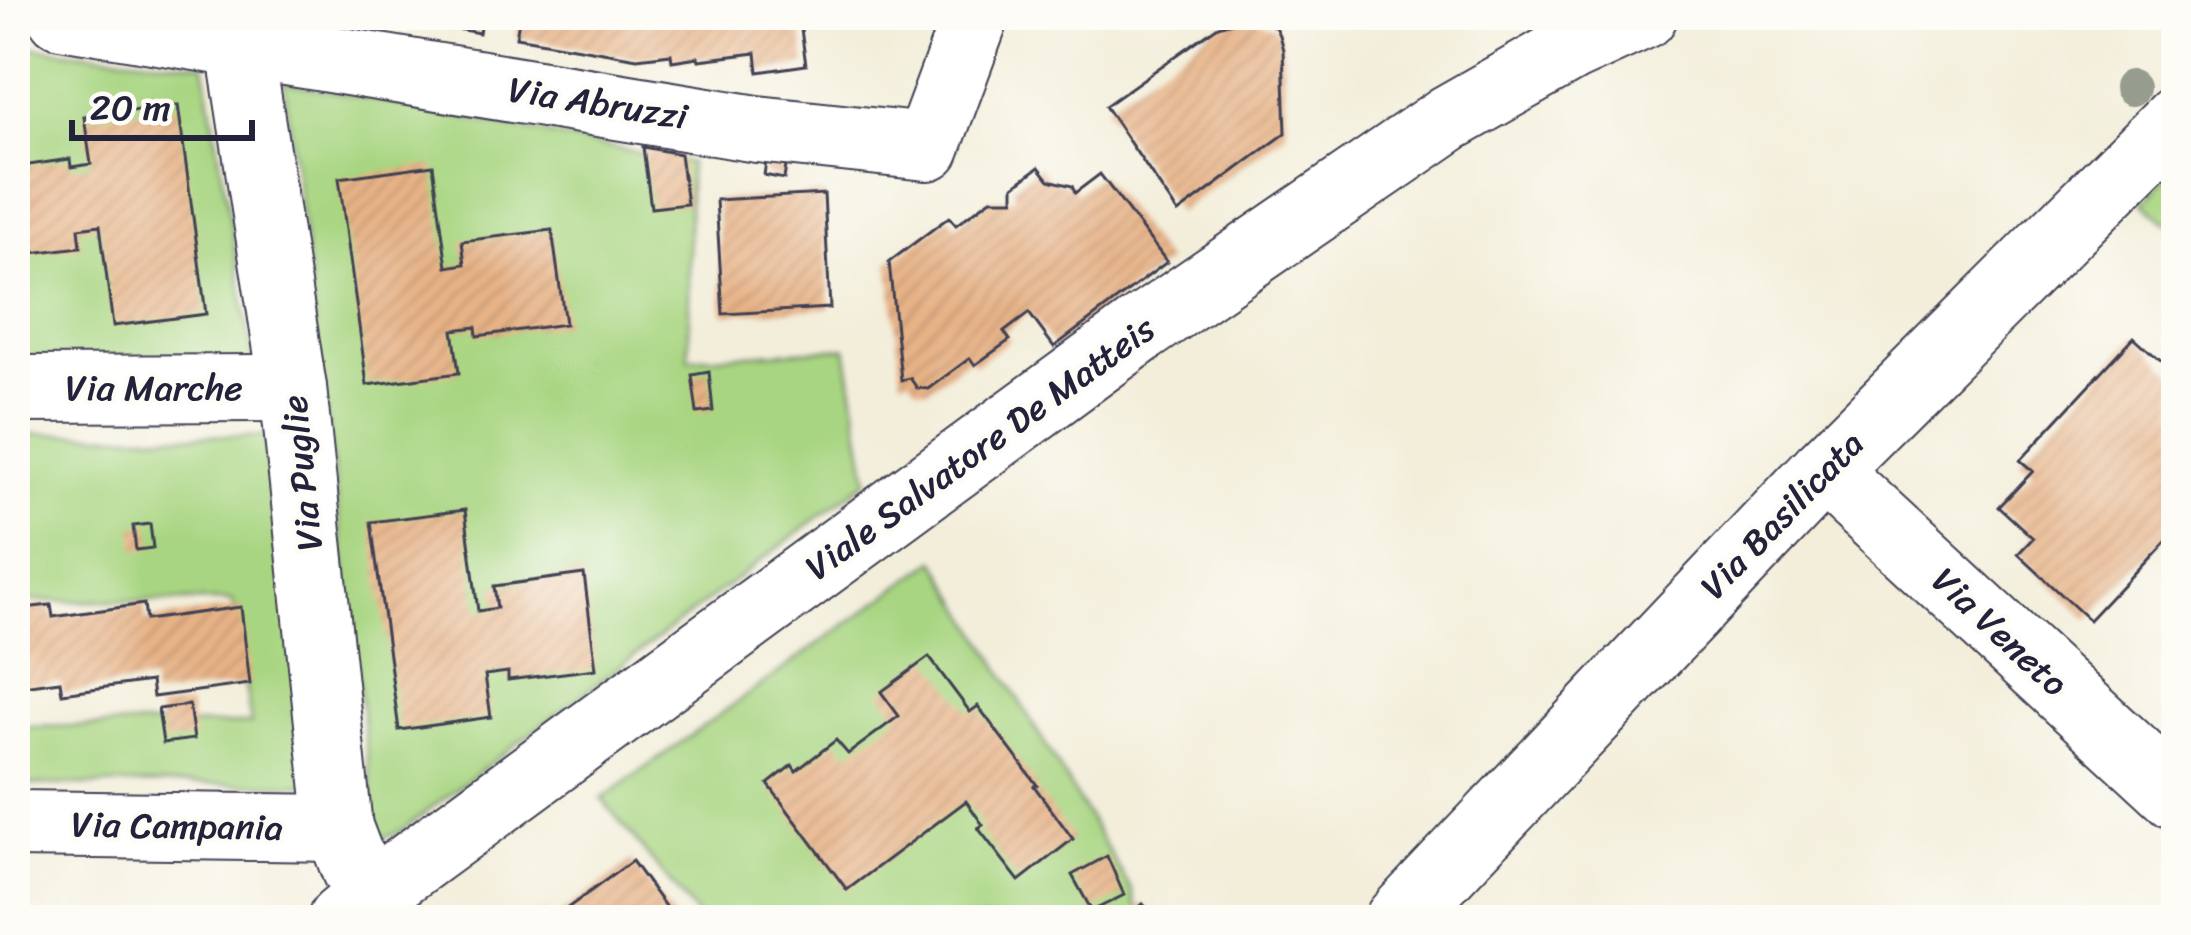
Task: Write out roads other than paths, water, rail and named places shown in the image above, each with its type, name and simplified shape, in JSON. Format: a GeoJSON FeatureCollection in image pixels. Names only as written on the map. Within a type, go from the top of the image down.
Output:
{"type":"FeatureCollection","features":[{"type":"Feature","properties":{"kind":"street","name":"Via Abruzzi"},"geometry":{"type":"LineString","coordinates":[[61,15],[237,29],[757,129],[927,147],[976,15]]}},
{"type":"Feature","properties":{"kind":"street","name":"Viale Salvatore De Matteis"},"geometry":{"type":"LineString","coordinates":[[368,911],[1159,317],[1449,118],[1570,49],[1644,15]]}},
{"type":"Feature","properties":{"kind":"street","name":"Via Puglie"},"geometry":{"type":"LineString","coordinates":[[237,29],[293,388],[339,828],[368,911]]}},
{"type":"Feature","properties":{"kind":"street","name":"Via Basilicata"},"geometry":{"type":"LineString","coordinates":[[1398,920],[1824,470],[2176,119]]}},
{"type":"Feature","properties":{"kind":"street","name":"Via Marche"},"geometry":{"type":"LineString","coordinates":[[15,389],[293,388]]}},
{"type":"Feature","properties":{"kind":"street","name":"Via Veneto"},"geometry":{"type":"LineString","coordinates":[[1824,470],[2176,795]]}},
{"type":"Feature","properties":{"kind":"street","name":"Via Campania"},"geometry":{"type":"LineString","coordinates":[[15,824],[339,828]]}}]}
